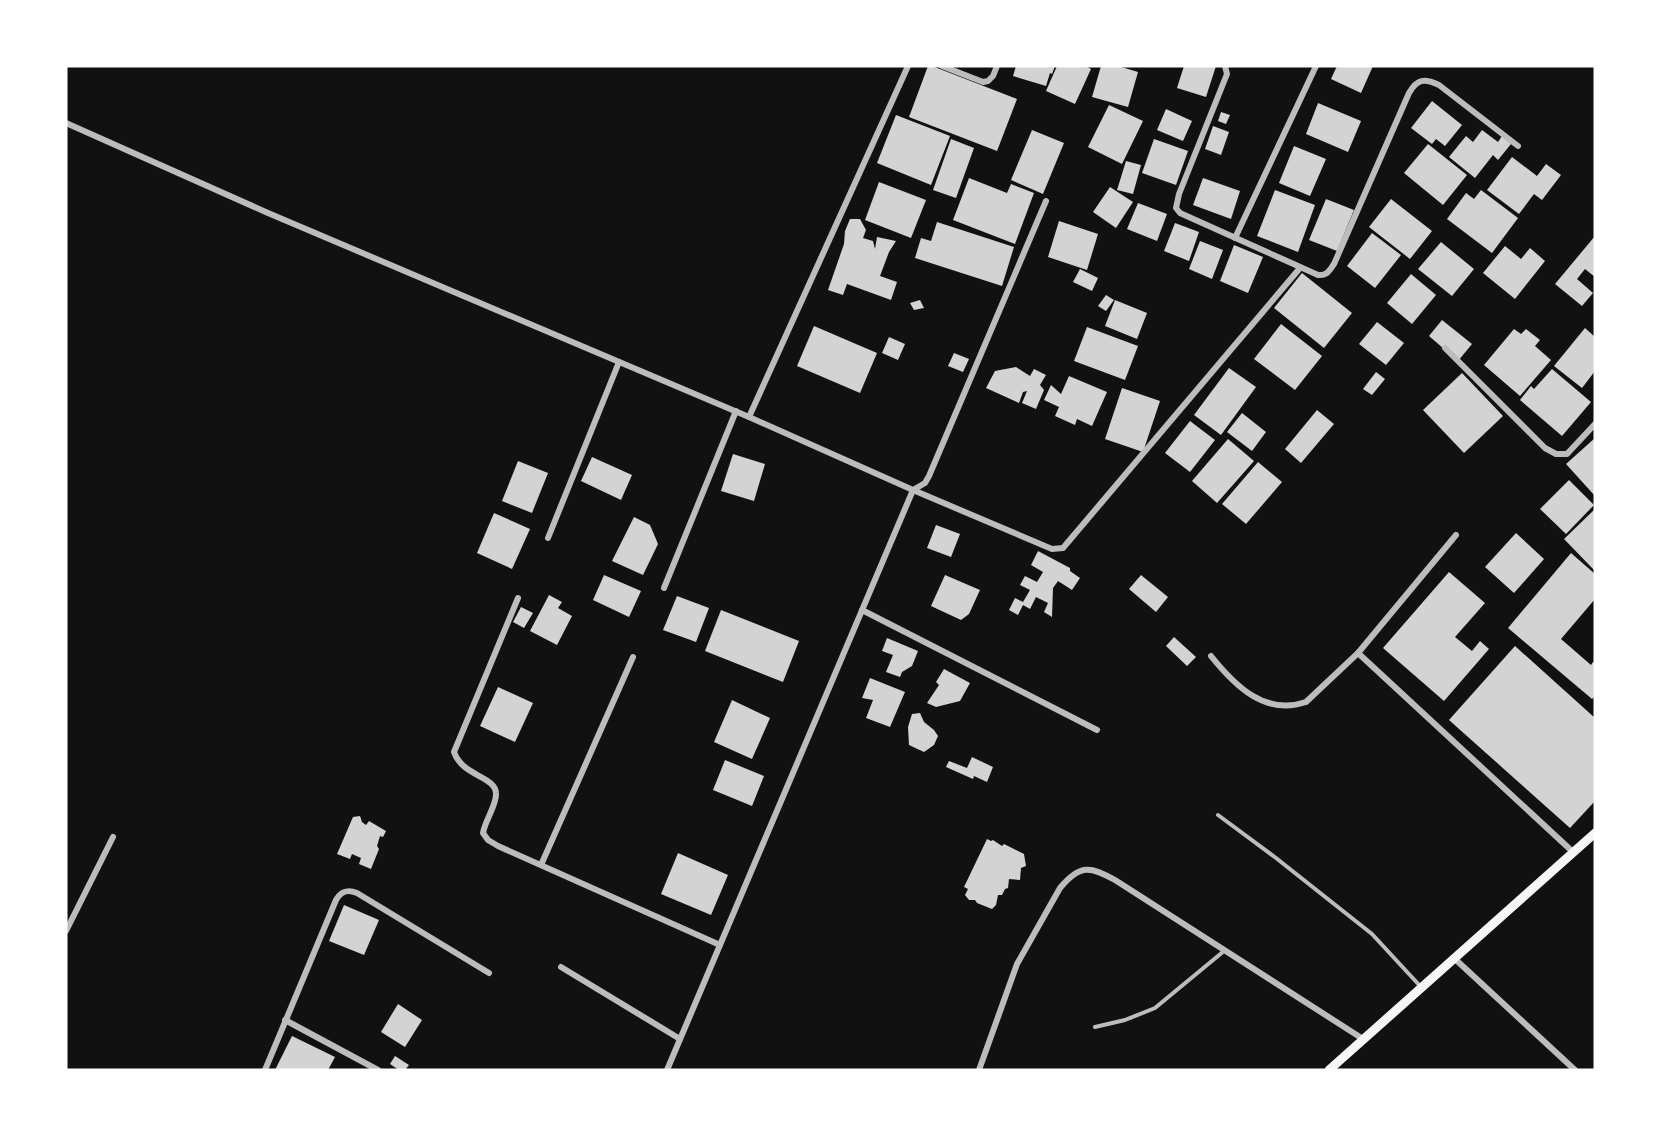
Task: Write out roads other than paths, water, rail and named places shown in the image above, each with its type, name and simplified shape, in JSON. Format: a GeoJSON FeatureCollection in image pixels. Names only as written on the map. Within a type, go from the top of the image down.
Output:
{"type":"FeatureCollection","features":[{"type":"Feature","properties":{"kind":"main road"},"geometry":{"type":"LineString","coordinates":[[1329,1070],[1595,833]]}},
{"type":"Feature","properties":{"kind":"street"},"geometry":{"type":"LineString","coordinates":[[749,417],[908,66]]}},
{"type":"Feature","properties":{"kind":"street"},"geometry":{"type":"LineString","coordinates":[[942,66],[983,82],[993,76],[997,66]]}},
{"type":"Feature","properties":{"kind":"street"},"geometry":{"type":"LineString","coordinates":[[1226,66],[1227,74],[1179,194],[1176,208],[1180,213],[1318,275],[1324,275],[1329,271],[1415,83],[1423,80],[1431,81],[1518,146]]}},
{"type":"Feature","properties":{"kind":"street"},"geometry":{"type":"LineString","coordinates":[[1235,238],[1316,66]]}},
{"type":"Feature","properties":{"kind":"street"},"geometry":{"type":"LineString","coordinates":[[66,123],[268,213],[736,411],[1052,549],[1063,548],[1300,268]]}},
{"type":"Feature","properties":{"kind":"street"},"geometry":{"type":"LineString","coordinates":[[667,1070],[913,490],[925,483],[929,476],[1046,201]]}},
{"type":"Feature","properties":{"kind":"street"},"geometry":{"type":"LineString","coordinates":[[1444,348],[1545,448],[1556,454],[1567,454],[1595,424]]}},
{"type":"Feature","properties":{"kind":"street"},"geometry":{"type":"LineString","coordinates":[[548,538],[619,362]]}},
{"type":"Feature","properties":{"kind":"street"},"geometry":{"type":"LineString","coordinates":[[664,588],[736,411]]}},
{"type":"Feature","properties":{"kind":"street"},"geometry":{"type":"LineString","coordinates":[[1211,656],[1241,689],[1255,697],[1275,705],[1295,706],[1306,702],[1358,653],[1456,535]]}},
{"type":"Feature","properties":{"kind":"street"},"geometry":{"type":"LineString","coordinates":[[518,598],[454,752],[457,760],[466,769],[491,782],[496,790],[496,798],[484,825],[483,833],[488,840],[720,945]]}},
{"type":"Feature","properties":{"kind":"street"},"geometry":{"type":"LineString","coordinates":[[862,610],[1097,730]]}},
{"type":"Feature","properties":{"kind":"street"},"geometry":{"type":"LineString","coordinates":[[1358,653],[1573,852]]}},
{"type":"Feature","properties":{"kind":"street"},"geometry":{"type":"LineString","coordinates":[[541,865],[633,657]]}},
{"type":"Feature","properties":{"kind":"street"},"geometry":{"type":"LineString","coordinates":[[66,931],[113,837]]}},
{"type":"Feature","properties":{"kind":"street"},"geometry":{"type":"LineString","coordinates":[[979,1070],[1017,964],[1060,888],[1069,877],[1085,870],[1098,871],[1363,1039]]}},
{"type":"Feature","properties":{"kind":"street"},"geometry":{"type":"LineString","coordinates":[[265,1070],[336,900],[345,891],[357,893],[489,973]]}},
{"type":"Feature","properties":{"kind":"street"},"geometry":{"type":"LineString","coordinates":[[1455,959],[1575,1070]]}},
{"type":"Feature","properties":{"kind":"street"},"geometry":{"type":"LineString","coordinates":[[561,966],[680,1039]]}},
{"type":"Feature","properties":{"kind":"street"},"geometry":{"type":"LineString","coordinates":[[285,1020],[378,1070]]}},
{"type":"Feature","properties":{"kind":"lane"},"geometry":{"type":"LineString","coordinates":[[1218,816],[1276,858],[1372,934],[1422,988]]}},
{"type":"Feature","properties":{"kind":"lane"},"geometry":{"type":"LineString","coordinates":[[1095,1028],[1125,1020],[1155,1008],[1224,950]]}}]}
